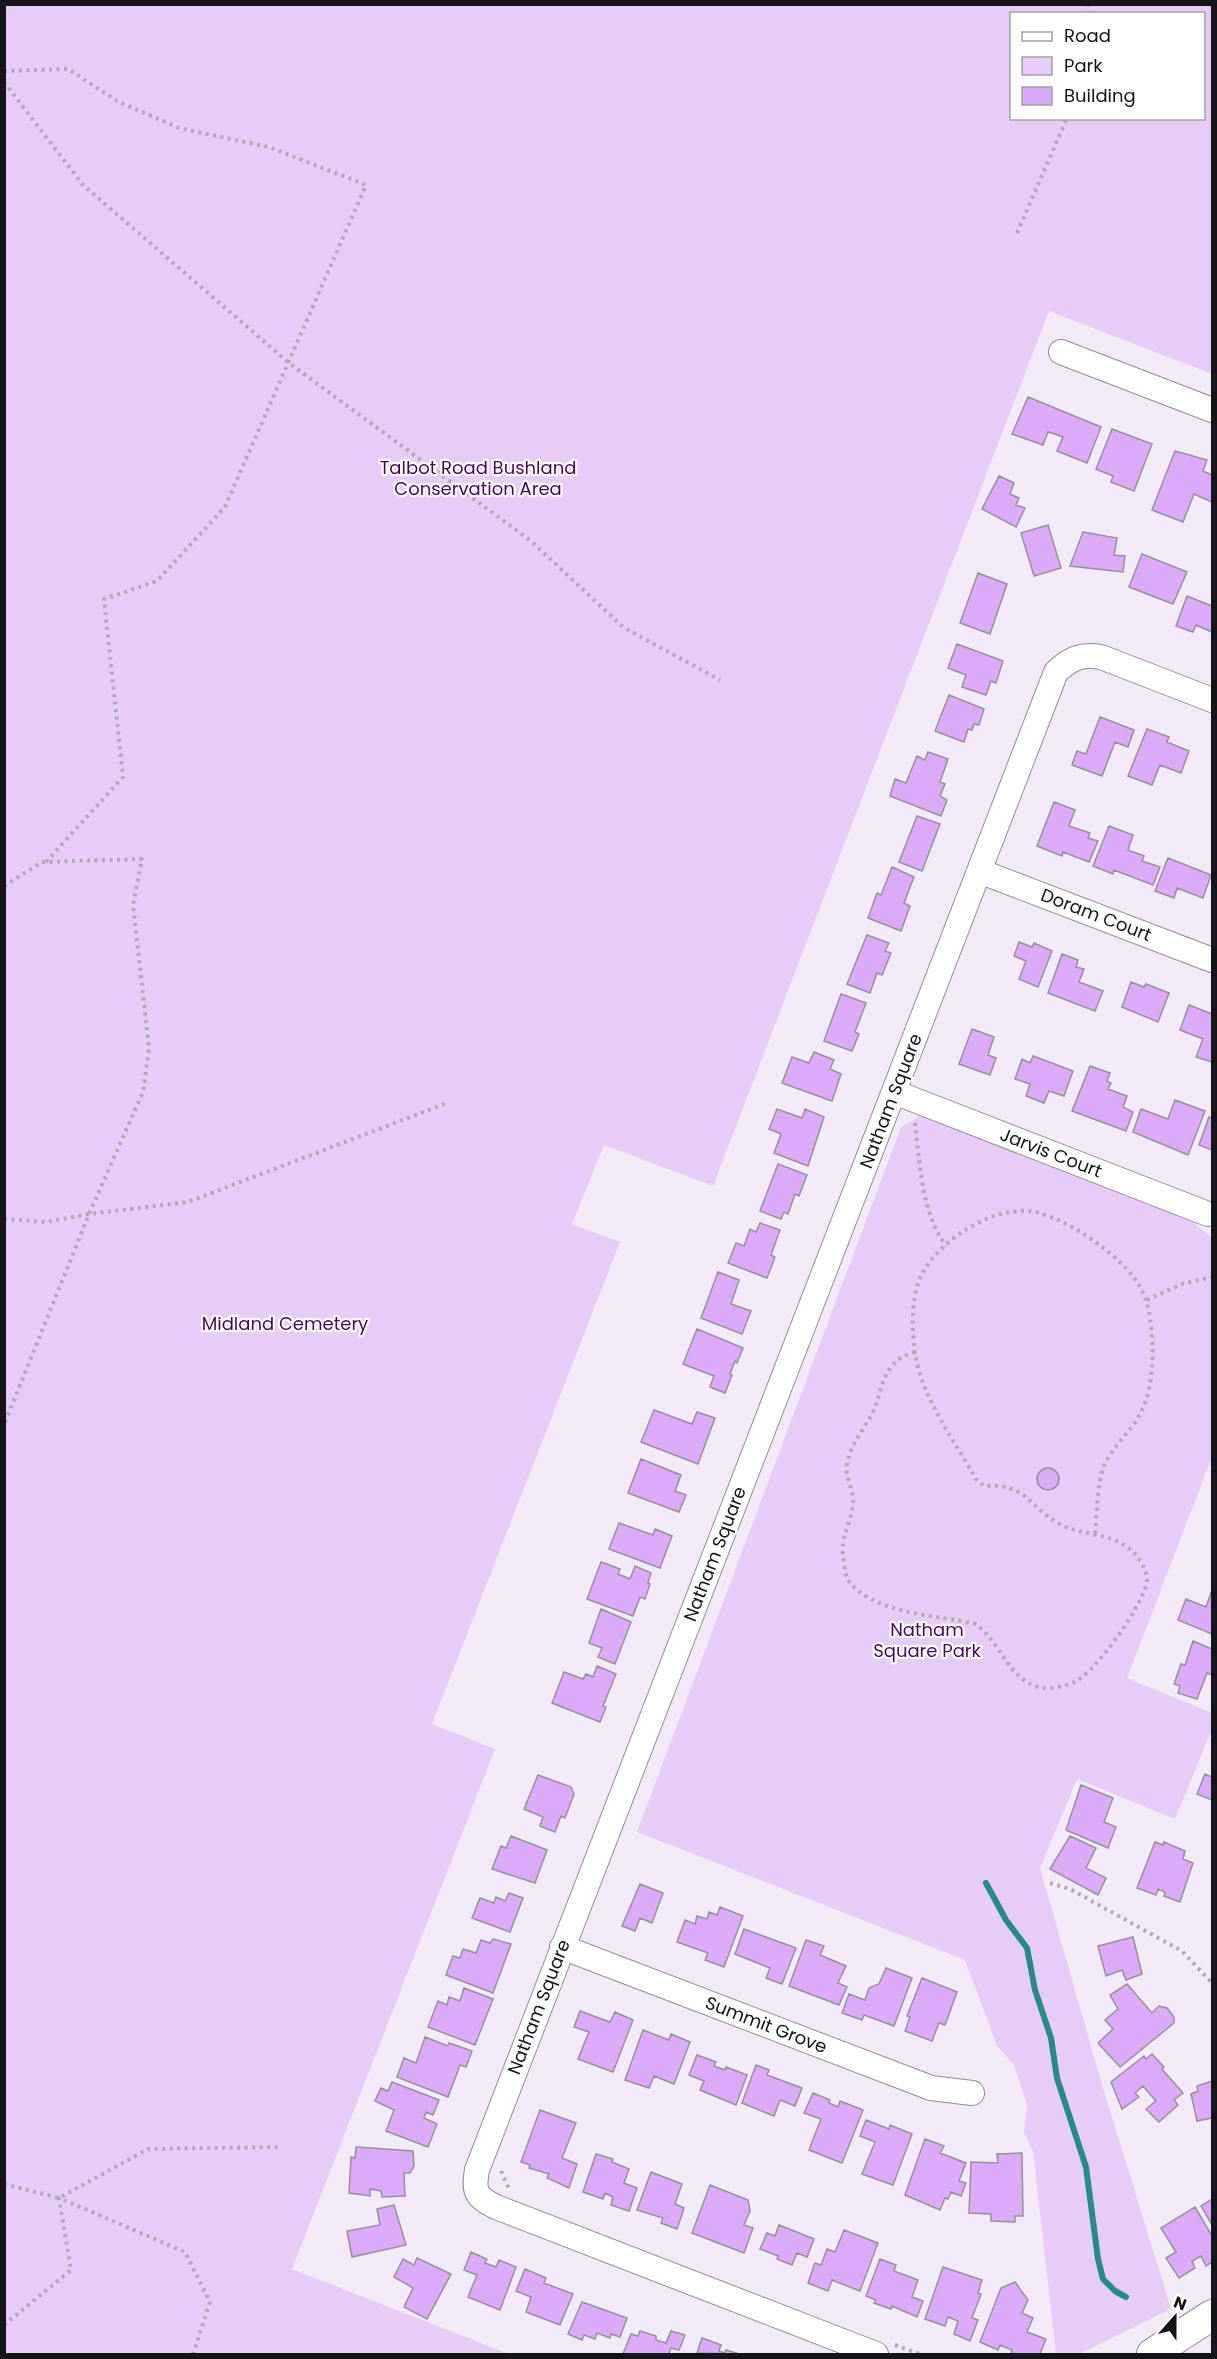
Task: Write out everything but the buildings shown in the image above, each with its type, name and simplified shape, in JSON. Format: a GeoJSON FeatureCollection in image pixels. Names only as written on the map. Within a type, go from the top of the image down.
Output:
{"type":"FeatureCollection","features":[{"type":"Feature","properties":{"kind":"street"},"geometry":{"type":"LineString","coordinates":[[1061,352],[1212,410]]}},
{"type":"Feature","properties":{"kind":"street","name":"Natham Square"},"geometry":{"type":"LineString","coordinates":[[881,2348],[535,2223],[482,2200],[476,2193],[477,2170],[1056,672],[1077,657],[1088,655],[1101,657],[1212,700]]}},
{"type":"Feature","properties":{"kind":"street","name":"Doram Court"},"geometry":{"type":"LineString","coordinates":[[979,871],[1212,960]]}},
{"type":"Feature","properties":{"kind":"street","name":"Jarvis Court"},"geometry":{"type":"LineString","coordinates":[[894,1092],[1208,1214]]}},
{"type":"Feature","properties":{"kind":"street","name":"Summit Grove"},"geometry":{"type":"LineString","coordinates":[[562,1947],[931,2088],[972,2093]]}},
{"type":"Feature","properties":{"kind":"street"},"geometry":{"type":"LineString","coordinates":[[1152,2355],[1212,2315]]}},
{"type":"Feature","properties":{"kind":"path"},"geometry":{"type":"LineString","coordinates":[[4,71],[69,69],[117,101],[179,128],[269,147],[366,185],[225,507],[157,580],[104,599],[123,777],[46,862]]}},
{"type":"Feature","properties":{"kind":"path"},"geometry":{"type":"LineString","coordinates":[[4,82],[83,185],[289,363],[531,541],[623,627],[720,680]]}},
{"type":"Feature","properties":{"kind":"path"},"geometry":{"type":"LineString","coordinates":[[1017,233],[1066,120]]}},
{"type":"Feature","properties":{"kind":"path"},"geometry":{"type":"LineString","coordinates":[[4,886],[42,862],[142,859],[133,904],[149,1048],[143,1092],[89,1214],[4,1425]]}},
{"type":"Feature","properties":{"kind":"path"},"geometry":{"type":"LineString","coordinates":[[4,1218],[46,1222],[89,1214],[188,1202],[447,1103]]}},
{"type":"Feature","properties":{"kind":"path"},"geometry":{"type":"LineString","coordinates":[[914,1117],[926,1198],[936,1233],[946,1246]]}},
{"type":"Feature","properties":{"kind":"path"},"geometry":{"type":"LineString","coordinates":[[915,1352],[900,1359],[888,1371],[872,1414],[852,1445],[849,1455],[846,1473],[854,1496],[853,1507],[842,1541],[842,1552],[846,1578],[854,1587],[904,1612],[975,1624],[984,1630],[1016,1674],[1040,1687],[1065,1686],[1079,1680],[1126,1624],[1139,1602],[1147,1580],[1143,1565],[1132,1551],[1095,1533],[1059,1524],[1014,1489],[997,1485],[984,1486],[976,1479],[926,1389],[915,1352],[915,1296],[918,1282],[929,1263],[946,1246],[983,1219],[1017,1211],[1042,1213],[1075,1230],[1107,1252],[1133,1276],[1147,1300],[1152,1344],[1150,1380],[1140,1414],[1105,1464],[1095,1533]]}},
{"type":"Feature","properties":{"kind":"path"},"geometry":{"type":"LineString","coordinates":[[1147,1300],[1182,1284],[1212,1276]]}},
{"type":"Feature","properties":{"kind":"path"},"geometry":{"type":"LineString","coordinates":[[1050,1883],[1070,1889],[1182,1951],[1212,1983]]}},
{"type":"Feature","properties":{"kind":"path"},"geometry":{"type":"LineString","coordinates":[[59,2198],[148,2149],[278,2147]]}},
{"type":"Feature","properties":{"kind":"path"},"geometry":{"type":"LineString","coordinates":[[500,2166],[505,2182],[514,2195]]}},
{"type":"Feature","properties":{"kind":"path"},"geometry":{"type":"LineString","coordinates":[[4,2184],[59,2198],[185,2252],[210,2302],[193,2355]]}},
{"type":"Feature","properties":{"kind":"path"},"geometry":{"type":"LineString","coordinates":[[4,2325],[70,2270],[59,2198]]}},
{"type":"Feature","properties":{"kind":"path"},"geometry":{"type":"LineString","coordinates":[[881,2348],[920,2355]]}},
{"type":"Feature","properties":{"kind":"green space","name":"Talbot Road Bushland Conservation Area"},"geometry":{"type":"Polygon","coordinates":[[[5,4],[1212,5],[1212,374],[1049,311],[713,1186],[604,1145],[572,1224],[620,1242],[432,1724],[495,1749],[292,2269],[509,2354],[5,2354],[5,4]]]}},
{"type":"Feature","properties":{"kind":"green space","name":"Natham Square Park"},"geometry":{"type":"Polygon","coordinates":[[[925,1113],[1176,1208],[1212,1238],[1212,1457],[1127,1678],[1212,1713],[1212,1729],[1175,1819],[1077,1779],[1040,1868],[1102,2085],[1171,2309],[1079,2354],[1056,2354],[1033,2152],[1024,2132],[1027,2104],[1014,2065],[997,2046],[965,1960],[637,1832],[901,1127],[925,1113]]]}},
{"type":"Feature","properties":{"kind":"waterway"},"geometry":{"type":"LineString","coordinates":[[986,1883],[1006,1920],[1027,1948],[1035,1990],[1051,2038],[1057,2078],[1086,2167],[1098,2259],[1103,2279],[1115,2291],[1126,2297]]}},
{"type":"Feature","properties":{"kind":"park label","name":"Midland Cemetery"},"geometry":{"type":"Point","coordinates":[285,1324]}}]}
